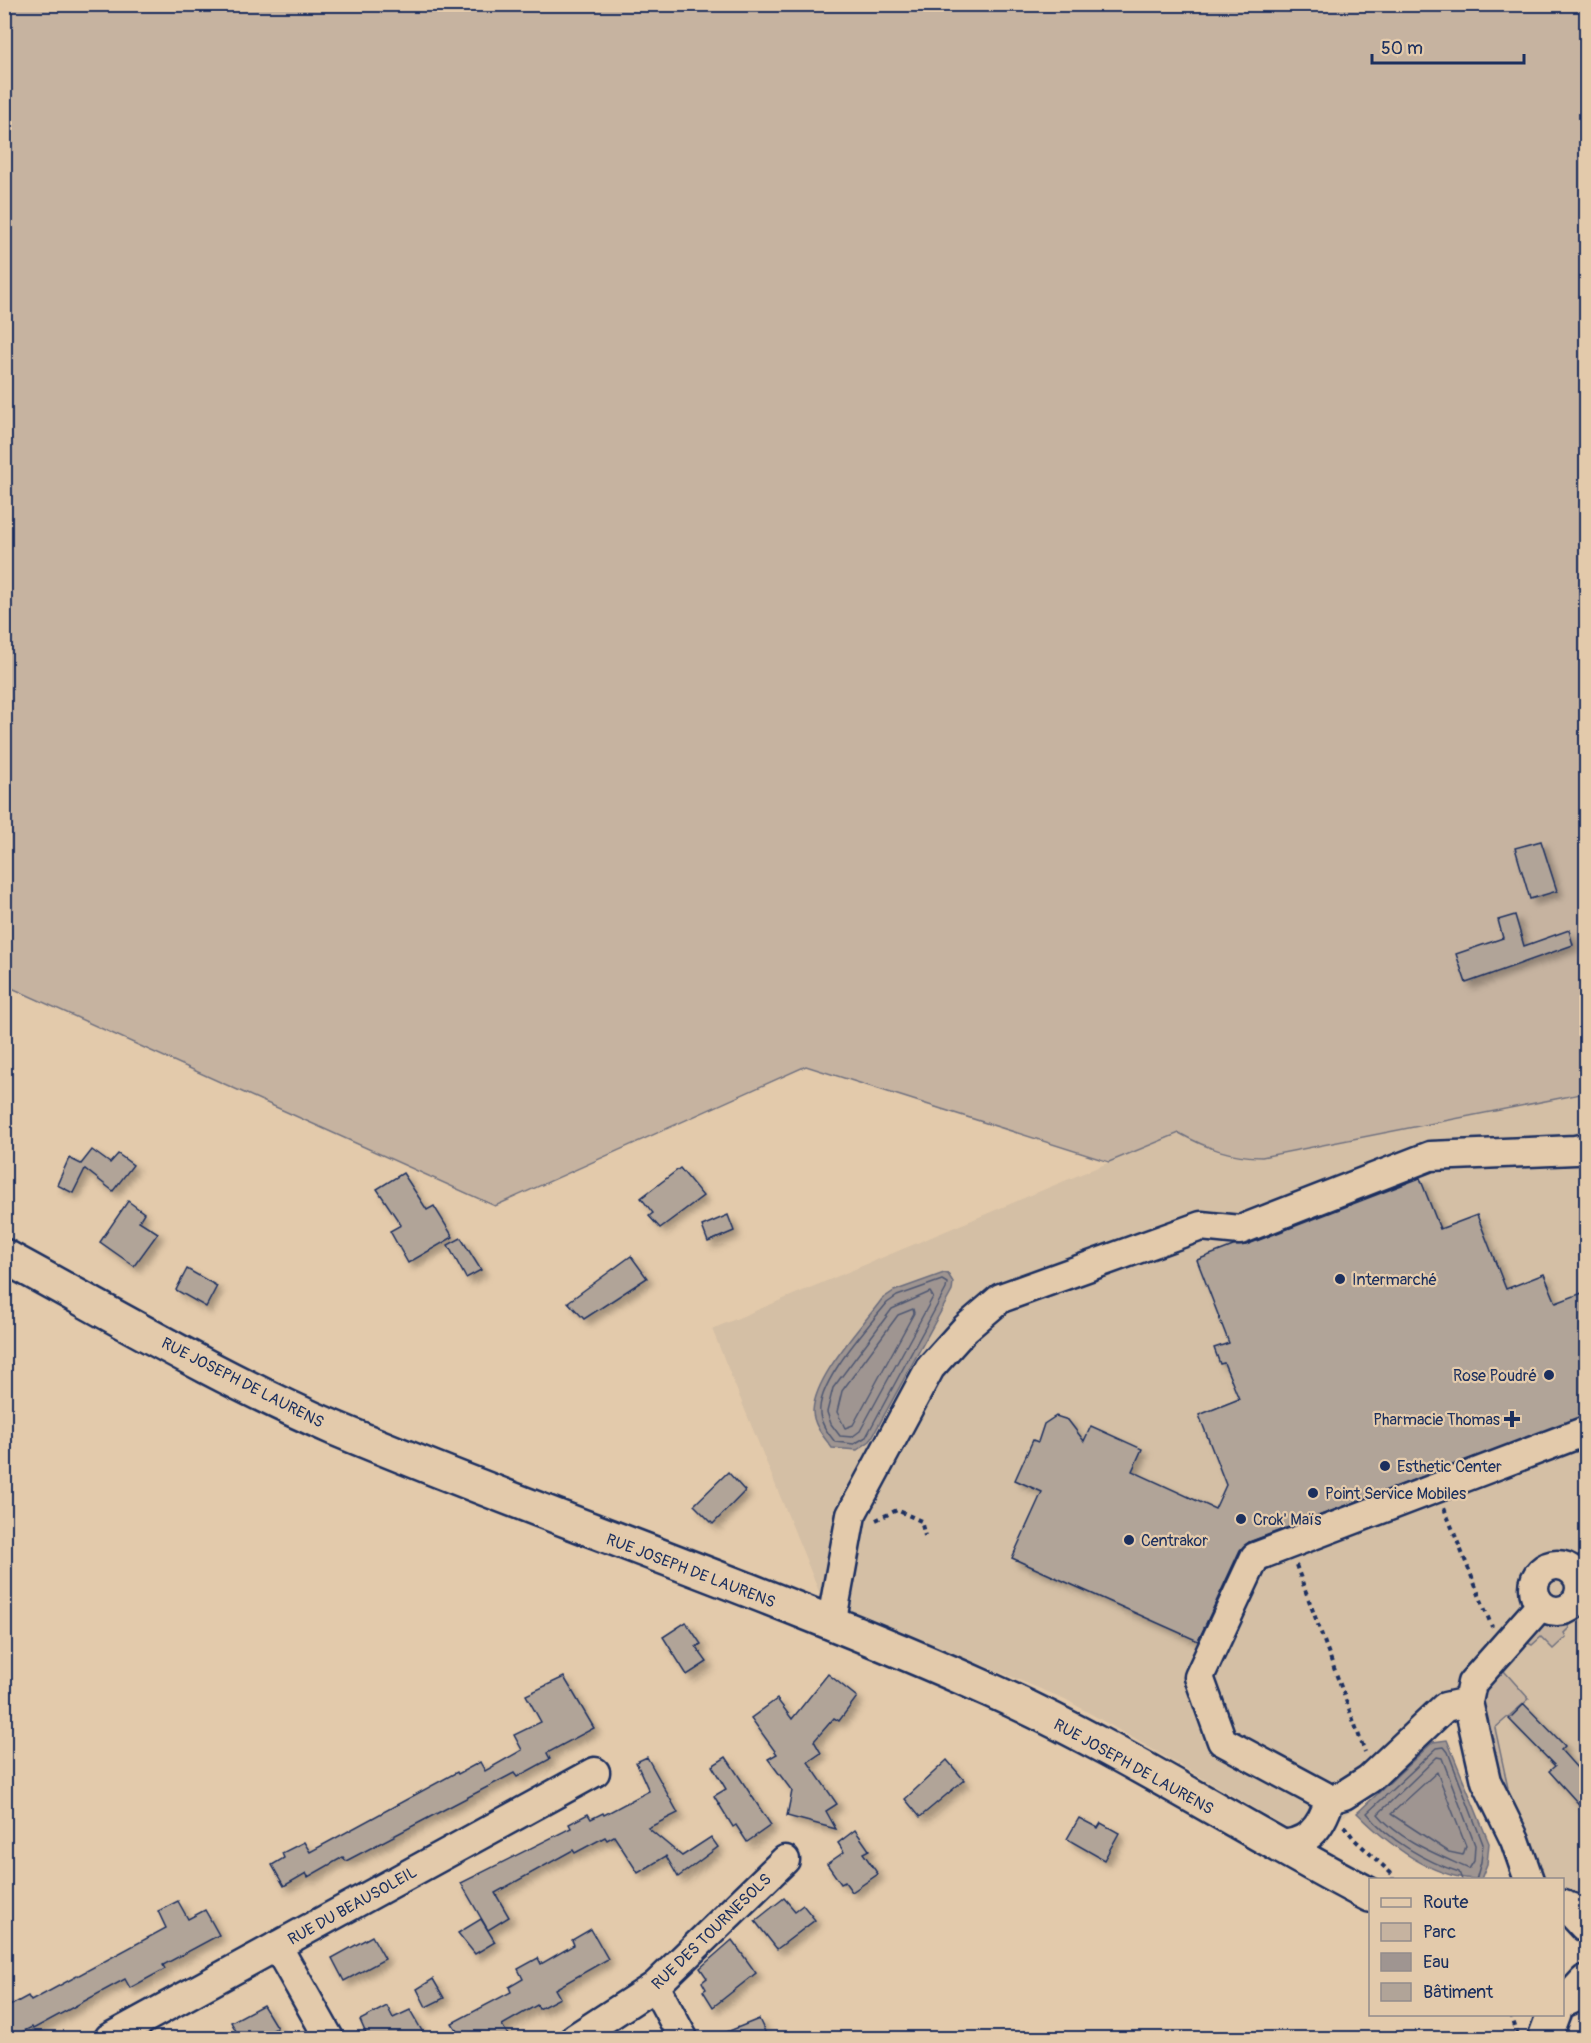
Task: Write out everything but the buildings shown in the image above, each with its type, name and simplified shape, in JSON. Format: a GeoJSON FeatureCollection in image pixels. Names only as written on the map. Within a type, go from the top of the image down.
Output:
{"type":"FeatureCollection","features":[{"type":"Feature","properties":{"kind":"main road","name":"RUE JOSEPH DE LAURENS"},"geometry":{"type":"LineString","coordinates":[[4,1256],[180,1352],[330,1426],[831,1624],[989,1689],[1038,1712],[1124,1758],[1274,1845],[1369,1894]]}},
{"type":"Feature","properties":{"kind":"main road"},"geometry":{"type":"LineString","coordinates":[[1526,2016],[1532,2038]]}},
{"type":"Feature","properties":{"kind":"main road"},"geometry":{"type":"LineString","coordinates":[[1545,2038],[1560,2016]]}},
{"type":"Feature","properties":{"kind":"street"},"geometry":{"type":"LineString","coordinates":[[831,1624],[850,1515],[930,1368],[966,1328],[1001,1298],[1201,1227],[1240,1230],[1430,1156],[1587,1148]]}},
{"type":"Feature","properties":{"kind":"street"},"geometry":{"type":"LineString","coordinates":[[1334,1798],[1222,1741],[1198,1677],[1255,1557],[1587,1431]]}},
{"type":"Feature","properties":{"kind":"street"},"geometry":{"type":"LineString","coordinates":[[1554,1565],[1580,1568],[1580,1587],[1576,1601],[1579,1615],[1556,1611],[1541,1605],[1534,1592],[1534,1585],[1541,1572],[1554,1565]]}},
{"type":"Feature","properties":{"kind":"street"},"geometry":{"type":"LineString","coordinates":[[1528,1878],[1515,1840],[1486,1781],[1468,1702],[1472,1683],[1541,1605]]}},
{"type":"Feature","properties":{"kind":"street"},"geometry":{"type":"LineString","coordinates":[[1274,1845],[1289,1846],[1304,1840],[1324,1819],[1334,1798],[1369,1779],[1444,1707],[1468,1702]]}},
{"type":"Feature","properties":{"kind":"street","name":"RUE DU BEAUSOLEIL"},"geometry":{"type":"LineString","coordinates":[[108,2038],[594,1772]]}},
{"type":"Feature","properties":{"kind":"street","name":"RUE DES TOURNESOLS"},"geometry":{"type":"LineString","coordinates":[[575,2038],[655,1986],[785,1860]]}},
{"type":"Feature","properties":{"kind":"street"},"geometry":{"type":"LineString","coordinates":[[277,1946],[329,2038]]}},
{"type":"Feature","properties":{"kind":"street"},"geometry":{"type":"LineString","coordinates":[[655,1986],[683,2038]]}},
{"type":"Feature","properties":{"kind":"path"},"geometry":{"type":"LineString","coordinates":[[1432,1490],[1436,1504],[1442,1502],[1501,1650]]}},
{"type":"Feature","properties":{"kind":"path"},"geometry":{"type":"LineString","coordinates":[[870,1525],[883,1515],[897,1510],[921,1521],[925,1536]]}},
{"type":"Feature","properties":{"kind":"path"},"geometry":{"type":"LineString","coordinates":[[1288,1545],[1369,1761]]}},
{"type":"Feature","properties":{"kind":"path"},"geometry":{"type":"LineString","coordinates":[[1334,1798],[1345,1829],[1393,1875],[1393,1878]]}},
{"type":"Feature","properties":{"kind":"path"},"geometry":{"type":"LineString","coordinates":[[1511,2016],[1520,2038]]}},
{"type":"Feature","properties":{"kind":"shaded area"},"geometry":{"type":"Polygon","coordinates":[[[1586,1093],[1586,1898],[1584,1901],[1564,1897],[1564,1878],[1541,1878],[1457,1720],[1451,1719],[1442,1725],[1375,1793],[1331,1826],[1306,1838],[1065,1699],[822,1599],[712,1329],[1179,1133],[1215,1151],[1262,1157],[1586,1093]]]}},
{"type":"Feature","properties":{"kind":"green space"},"geometry":{"type":"Polygon","coordinates":[[[5,5],[1586,5],[1586,1093],[1262,1157],[1219,1151],[1179,1133],[1109,1162],[806,1066],[495,1206],[5,985],[5,5]]]}},
{"type":"Feature","properties":{"kind":"green space"},"geometry":{"type":"Polygon","coordinates":[[[1564,1618],[1569,1628],[1564,1633],[1566,1637],[1553,1649],[1541,1637],[1532,1645],[1528,1643],[1528,1636],[1545,1620],[1564,1618]]]}},
{"type":"Feature","properties":{"kind":"green space"},"geometry":{"type":"Polygon","coordinates":[[[1508,1658],[1515,1659],[1504,1671],[1529,1699],[1495,1728],[1508,1788],[1503,1792],[1480,1697],[1508,1658]]]}},
{"type":"Feature","properties":{"kind":"water"},"geometry":{"type":"Polygon","coordinates":[[[944,1273],[948,1274],[953,1282],[952,1291],[870,1441],[857,1450],[832,1448],[822,1435],[813,1416],[816,1397],[830,1367],[882,1299],[894,1291],[944,1273]]]}},
{"type":"Feature","properties":{"kind":"water"},"geometry":{"type":"Polygon","coordinates":[[[1447,1740],[1489,1843],[1487,1864],[1481,1878],[1463,1878],[1429,1867],[1383,1837],[1357,1813],[1433,1742],[1447,1740]]]}},
{"type":"Feature","properties":{"kind":"place","name":"Intermarché"},"geometry":{"type":"Point","coordinates":[1340,1279]}},
{"type":"Feature","properties":{"kind":"place","name":"Rose Poudré"},"geometry":{"type":"Point","coordinates":[1549,1375]}},
{"type":"Feature","properties":{"kind":"place","name":"Pharmacie Thomas"},"geometry":{"type":"Point","coordinates":[1512,1419]}},
{"type":"Feature","properties":{"kind":"place","name":"Esthetic Center"},"geometry":{"type":"Point","coordinates":[1385,1466]}},
{"type":"Feature","properties":{"kind":"place","name":"Point Service Mobiles"},"geometry":{"type":"Point","coordinates":[1313,1493]}},
{"type":"Feature","properties":{"kind":"place","name":"Crok' Maïs"},"geometry":{"type":"Point","coordinates":[1241,1519]}},
{"type":"Feature","properties":{"kind":"place","name":"Centrakor"},"geometry":{"type":"Point","coordinates":[1129,1540]}}]}
